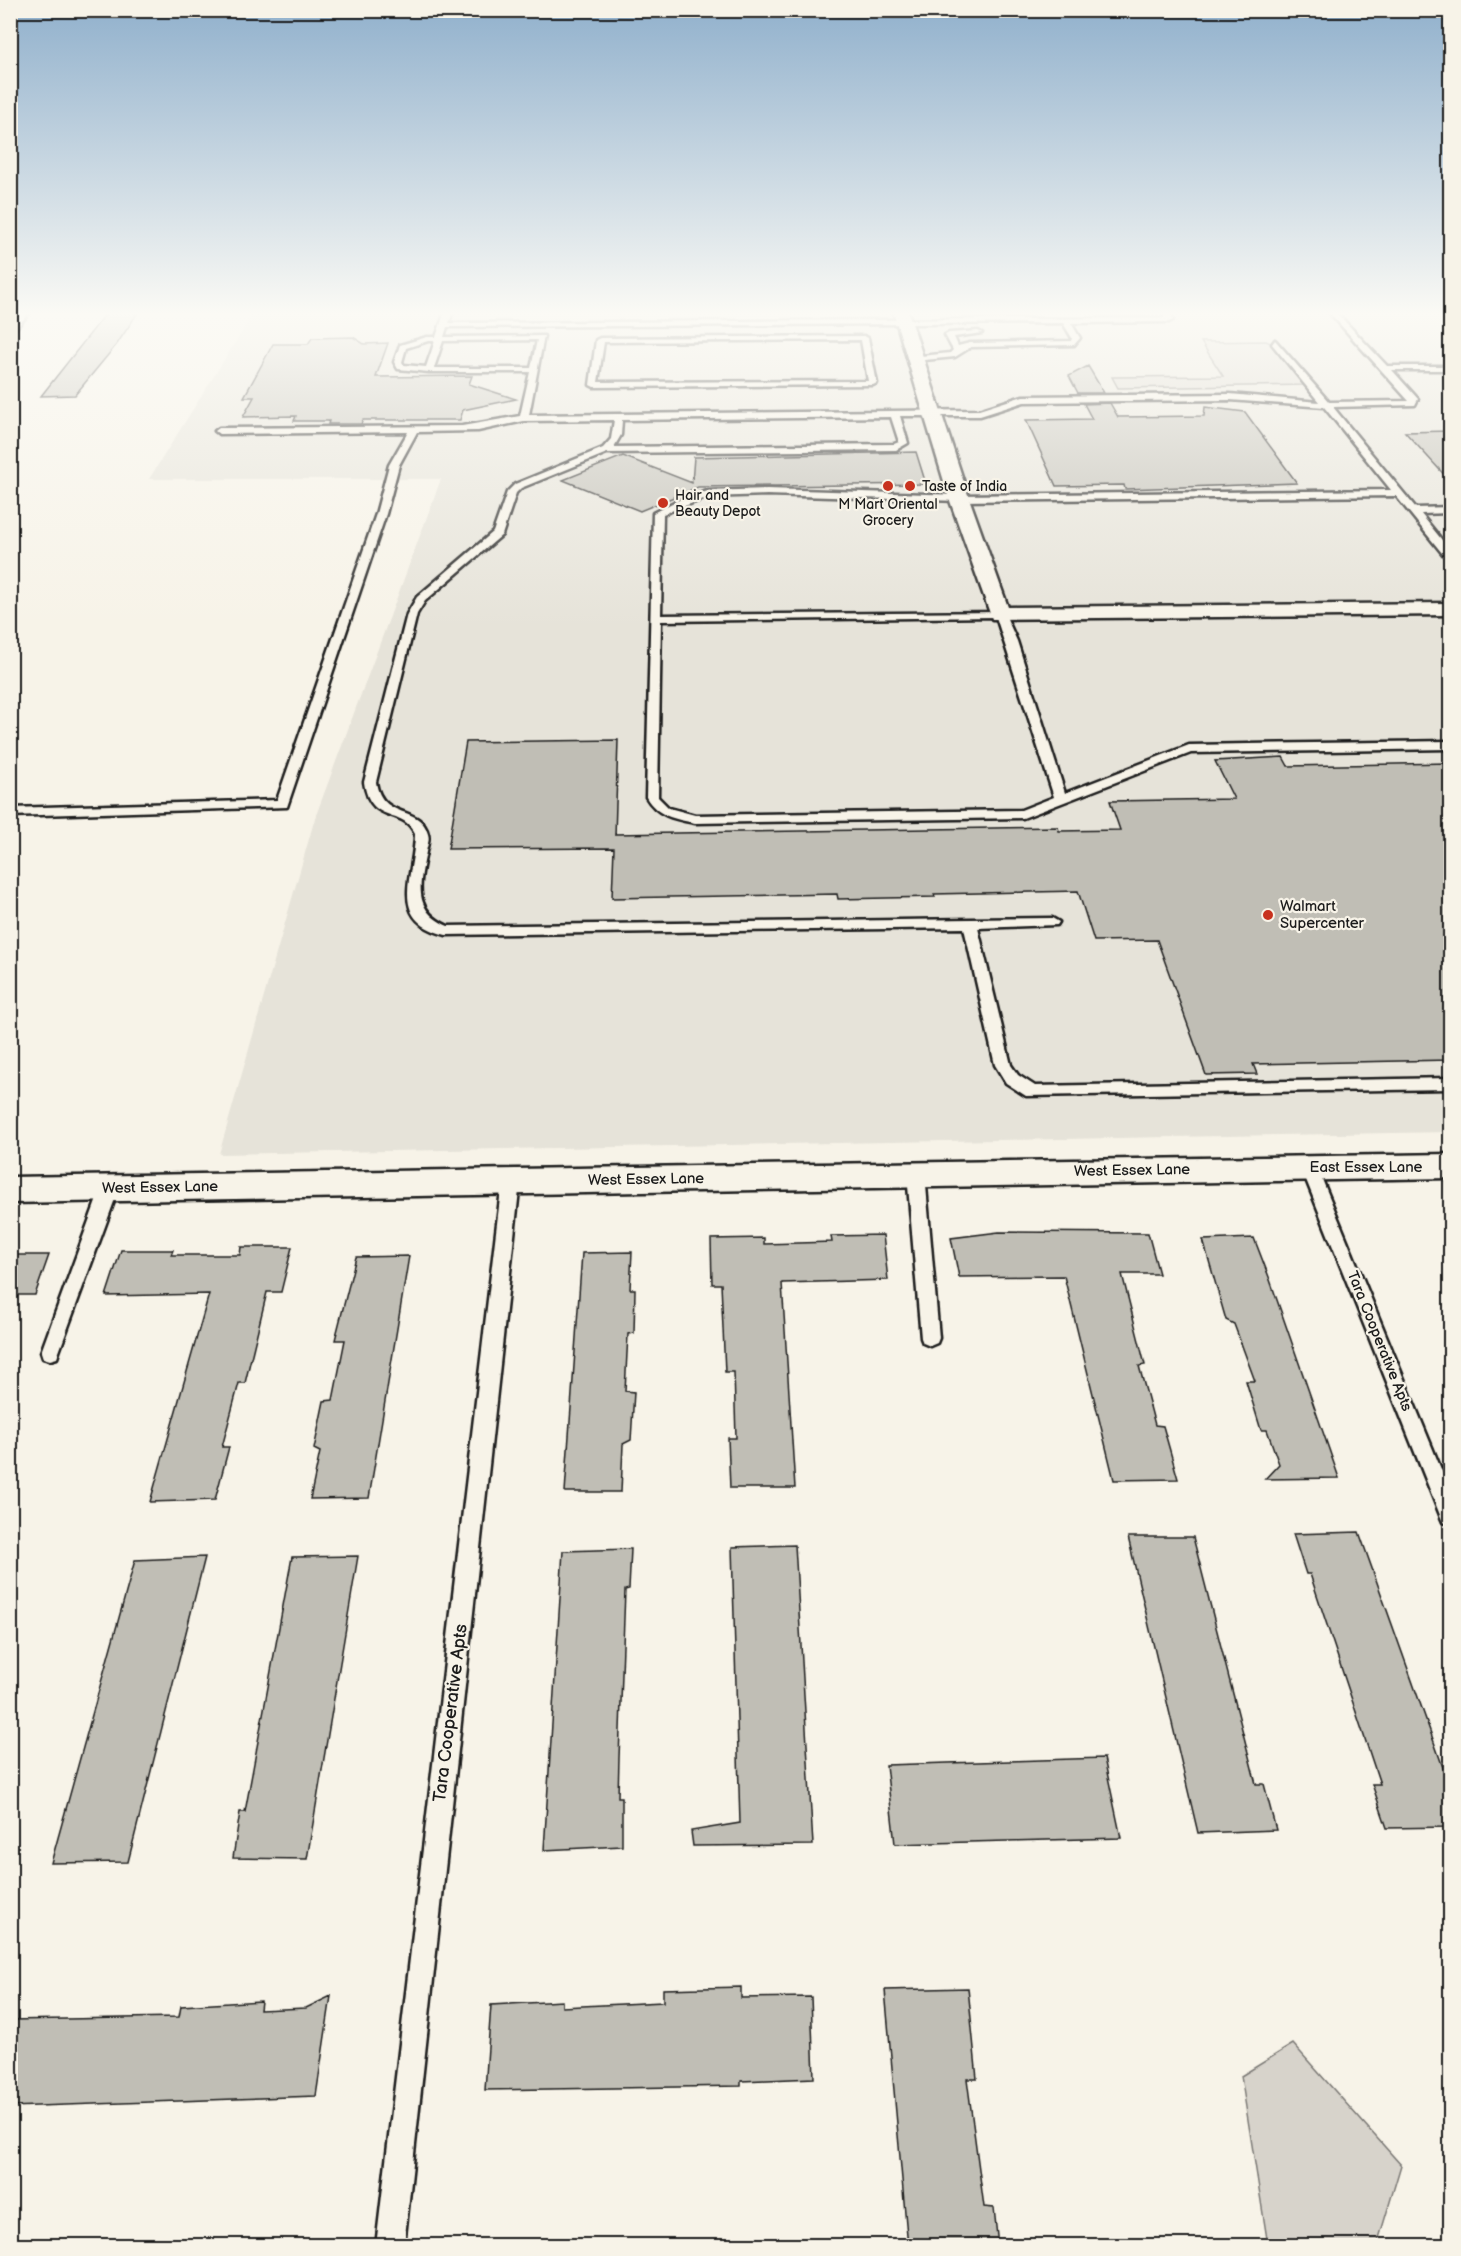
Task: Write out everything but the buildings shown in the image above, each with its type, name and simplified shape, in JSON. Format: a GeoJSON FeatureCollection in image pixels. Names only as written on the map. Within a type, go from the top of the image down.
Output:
{"type":"FeatureCollection","features":[{"type":"Feature","properties":{"kind":"street"},"geometry":{"type":"LineString","coordinates":[[935,416],[959,498],[1000,614],[1450,609]]}},
{"type":"Feature","properties":{"kind":"street","name":"East Essex Lane"},"geometry":{"type":"LineString","coordinates":[[1295,1168],[1450,1166]]}},
{"type":"Feature","properties":{"kind":"street","name":"West Essex Lane"},"geometry":{"type":"LineString","coordinates":[[10,1190],[1295,1168]]}},
{"type":"Feature","properties":{"kind":"lane"},"geometry":{"type":"LineString","coordinates":[[219,431],[478,428],[524,418],[718,416]]}},
{"type":"Feature","properties":{"kind":"lane"},"geometry":{"type":"LineString","coordinates":[[606,450],[896,447],[903,442],[895,416]]}},
{"type":"Feature","properties":{"kind":"lane"},"geometry":{"type":"LineString","coordinates":[[1338,416],[1412,511],[1448,551]]}},
{"type":"Feature","properties":{"kind":"lane"},"geometry":{"type":"LineString","coordinates":[[618,417],[618,437],[615,444],[606,450],[518,486],[512,492],[498,532],[421,600],[412,614],[369,782],[374,800],[390,811],[416,823],[422,834],[413,896],[416,912],[427,924],[446,931],[1052,922]]}},
{"type":"Feature","properties":{"kind":"lane"},"geometry":{"type":"LineString","coordinates":[[10,812],[282,804],[381,514],[394,465],[414,429]]}},
{"type":"Feature","properties":{"kind":"lane"},"geometry":{"type":"LineString","coordinates":[[1398,493],[959,498],[767,492],[708,494],[679,503],[658,513],[652,797],[656,806],[670,815],[695,819],[1023,814],[1189,749],[1450,745]]}},
{"type":"Feature","properties":{"kind":"lane"},"geometry":{"type":"LineString","coordinates":[[1412,511],[1450,510]]}},
{"type":"Feature","properties":{"kind":"lane"},"geometry":{"type":"LineString","coordinates":[[655,618],[1000,614],[1011,641],[1061,799]]}},
{"type":"Feature","properties":{"kind":"lane"},"geometry":{"type":"LineString","coordinates":[[970,924],[1003,1065],[1012,1080],[1032,1092],[1450,1084]]}},
{"type":"Feature","properties":{"kind":"lane","name":"Tara Cooperative Apts"},"geometry":{"type":"LineString","coordinates":[[1295,1168],[1450,1515]]}},
{"type":"Feature","properties":{"kind":"lane"},"geometry":{"type":"LineString","coordinates":[[916,1174],[930,1338]]}},
{"type":"Feature","properties":{"kind":"lane","name":"Tara Cooperative Apts"},"geometry":{"type":"LineString","coordinates":[[390,2246],[511,1181]]}},
{"type":"Feature","properties":{"kind":"lane"},"geometry":{"type":"LineString","coordinates":[[50,1352],[110,1188]]}},
{"type":"Feature","properties":{"kind":"shaded area"},"geometry":{"type":"Polygon","coordinates":[[[189,416],[1450,416],[1450,1132],[219,1154],[315,818],[441,479],[149,479],[189,416]]]}},
{"type":"Feature","properties":{"kind":"shaded area"},"geometry":{"type":"Polygon","coordinates":[[[1293,2044],[1401,2165],[1377,2245],[1268,2245],[1241,2076],[1293,2044]]]}},
{"type":"Feature","properties":{"kind":"place","name":"M Mart Oriental Grocery"},"geometry":{"type":"Point","coordinates":[888,486]}},
{"type":"Feature","properties":{"kind":"place","name":"Taste of India"},"geometry":{"type":"Point","coordinates":[910,486]}},
{"type":"Feature","properties":{"kind":"place","name":"Hair and Beauty Depot"},"geometry":{"type":"Point","coordinates":[663,503]}},
{"type":"Feature","properties":{"kind":"place","name":"Walmart Supercenter"},"geometry":{"type":"Point","coordinates":[1268,915]}}]}
